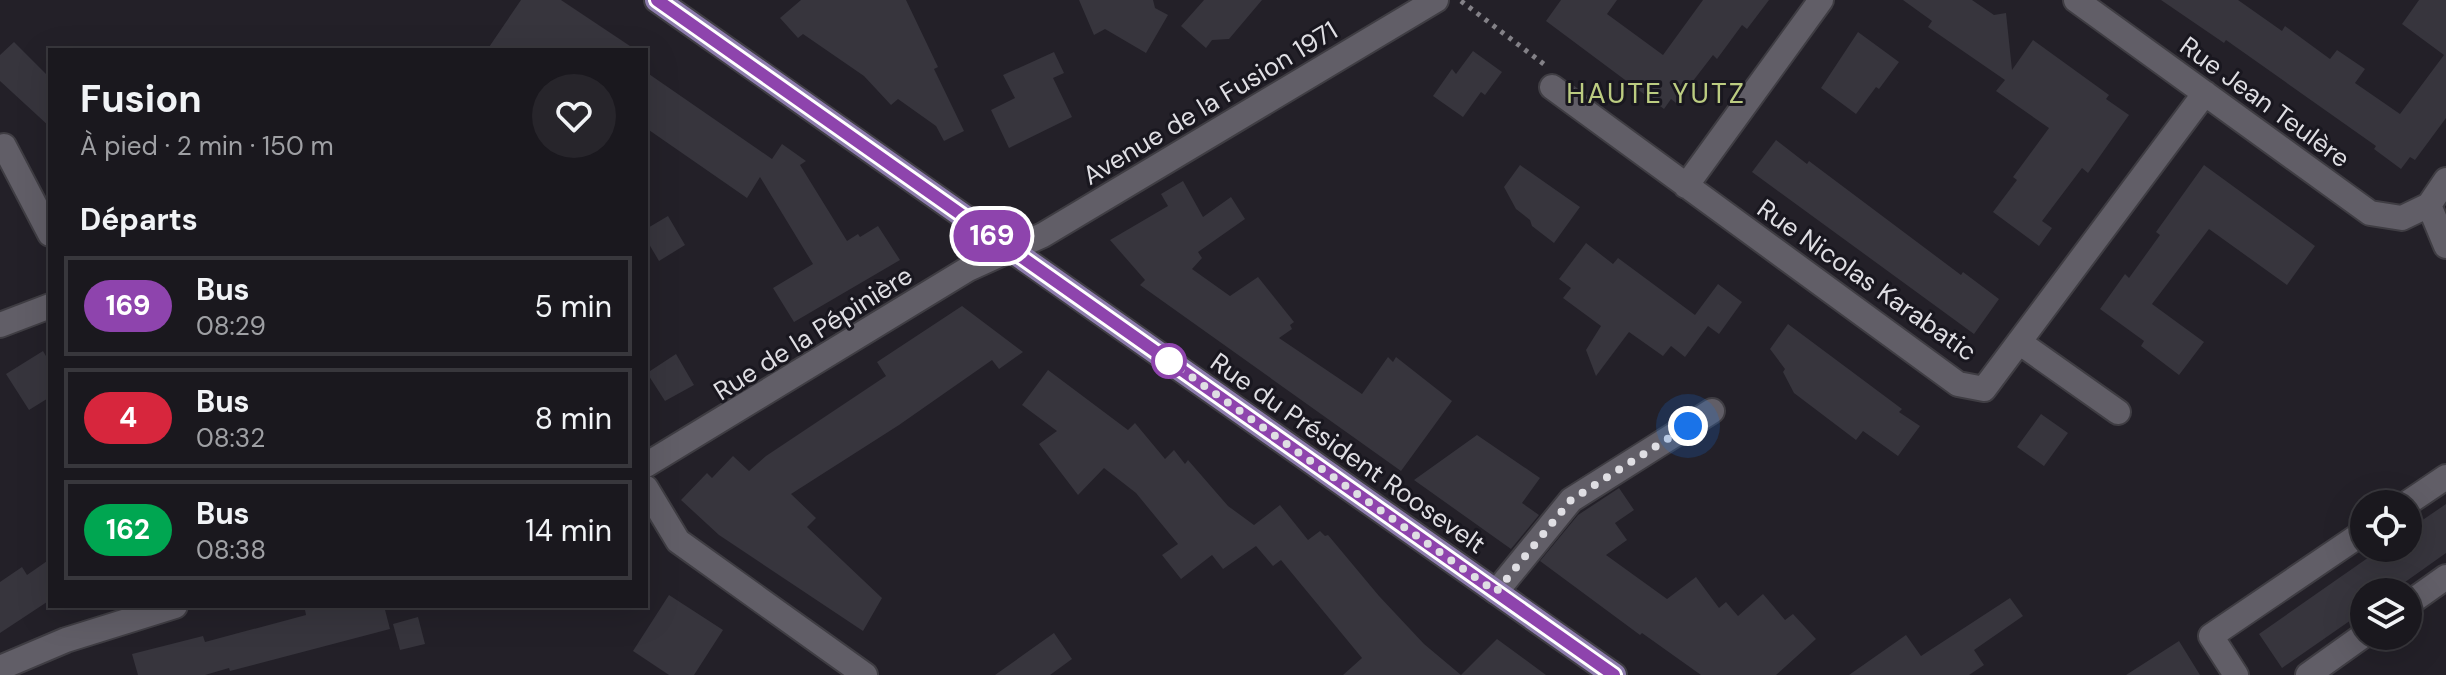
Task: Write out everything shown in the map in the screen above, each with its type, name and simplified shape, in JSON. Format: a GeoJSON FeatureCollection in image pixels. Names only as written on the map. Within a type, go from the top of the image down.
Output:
{"type":"FeatureCollection","features":[{"type":"Feature","properties":{"kind":"main road","name":"Rue du Président Roosevelt"},"geometry":{"type":"LineString","coordinates":[[657,0],[1614,675]]}},
{"type":"Feature","properties":{"kind":"street","name":"Avenue de la Fusion 1971"},"geometry":{"type":"LineString","coordinates":[[1009,249],[1043,235],[1436,0]]}},
{"type":"Feature","properties":{"kind":"street"},"geometry":{"type":"LineString","coordinates":[[1552,87],[1686,186],[1821,0]]}},
{"type":"Feature","properties":{"kind":"street","name":"Rue Jean Teulère"},"geometry":{"type":"LineString","coordinates":[[2076,0],[2370,213],[2402,218],[2429,205]]}},
{"type":"Feature","properties":{"kind":"street","name":"Rue Nicolas Karabatic"},"geometry":{"type":"LineString","coordinates":[[1686,186],[1958,384],[1984,389],[2205,93]]}},
{"type":"Feature","properties":{"kind":"street"},"geometry":{"type":"LineString","coordinates":[[4,146],[48,230]]}},
{"type":"Feature","properties":{"kind":"street"},"geometry":{"type":"LineString","coordinates":[[2446,180],[2429,205],[2446,246]]}},
{"type":"Feature","properties":{"kind":"street","name":"Rue de la Pépinière"},"geometry":{"type":"LineString","coordinates":[[648,464],[968,269],[1009,249]]}},
{"type":"Feature","properties":{"kind":"street"},"geometry":{"type":"LineString","coordinates":[[0,325],[48,307]]}},
{"type":"Feature","properties":{"kind":"street"},"geometry":{"type":"LineString","coordinates":[[2019,342],[2118,412]]}},
{"type":"Feature","properties":{"kind":"street"},"geometry":{"type":"LineString","coordinates":[[1496,592],[1571,500],[1712,411]]}},
{"type":"Feature","properties":{"kind":"street"},"geometry":{"type":"LineString","coordinates":[[2422,493],[2446,477]]}},
{"type":"Feature","properties":{"kind":"street"},"geometry":{"type":"LineString","coordinates":[[648,491],[678,541],[865,675]]}},
{"type":"Feature","properties":{"kind":"street"},"geometry":{"type":"LineString","coordinates":[[2236,675],[2211,636],[2350,542]]}},
{"type":"Feature","properties":{"kind":"street"},"geometry":{"type":"LineString","coordinates":[[2422,594],[2446,577]]}},
{"type":"Feature","properties":{"kind":"street"},"geometry":{"type":"LineString","coordinates":[[0,668],[66,640],[169,608]]}},
{"type":"Feature","properties":{"kind":"street"},"geometry":{"type":"LineString","coordinates":[[2308,675],[2350,645]]}},
{"type":"Feature","properties":{"kind":"path"},"geometry":{"type":"LineString","coordinates":[[1461,0],[1544,63],[1552,87]]}},
{"type":"Feature","properties":{"kind":"building"},"geometry":{"type":"Polygon","coordinates":[[[521,0],[561,0],[633,48],[488,48],[521,0]]]}},
{"type":"Feature","properties":{"kind":"building"},"geometry":{"type":"Polygon","coordinates":[[[801,0],[906,0],[964,131],[944,141],[936,126],[898,99],[891,105],[864,76],[803,34],[798,38],[780,18],[801,0]]]}},
{"type":"Feature","properties":{"kind":"building"},"geometry":{"type":"Polygon","coordinates":[[[1079,0],[1153,0],[1155,8],[1168,15],[1146,53],[1105,29],[1094,35],[1079,0]]]}},
{"type":"Feature","properties":{"kind":"building"},"geometry":{"type":"Polygon","coordinates":[[[1204,0],[1262,0],[1229,39],[1212,40],[1206,48],[1181,26],[1204,0]]]}},
{"type":"Feature","properties":{"kind":"building"},"geometry":{"type":"Polygon","coordinates":[[[1561,0],[1617,0],[1607,14],[1663,55],[1703,0],[1769,0],[1747,29],[1742,25],[1717,59],[1713,55],[1676,103],[1671,99],[1664,109],[1546,21],[1561,0]]]}},
{"type":"Feature","properties":{"kind":"building"},"geometry":{"type":"Polygon","coordinates":[[[1903,0],[1972,0],[1994,15],[2006,13],[2012,70],[2033,40],[2109,95],[2106,99],[2129,115],[2088,173],[2082,168],[2042,221],[2052,228],[2039,246],[1993,212],[2017,180],[2013,177],[2049,128],[1996,91],[2005,80],[1928,27],[1932,21],[1903,0]]]}},
{"type":"Feature","properties":{"kind":"building"},"geometry":{"type":"Polygon","coordinates":[[[2161,0],[2238,0],[2282,31],[2285,26],[2330,59],[2337,50],[2365,69],[2355,83],[2400,114],[2444,55],[2402,24],[2419,0],[2446,0],[2446,118],[2415,160],[2410,157],[2401,169],[2374,149],[2376,146],[2226,40],[2224,43],[2161,0]]]}},
{"type":"Feature","properties":{"kind":"building"},"geometry":{"type":"Polygon","coordinates":[[[1858,32],[1899,62],[1856,114],[1821,88],[1858,32]]]}},
{"type":"Feature","properties":{"kind":"building"},"geometry":{"type":"Polygon","coordinates":[[[14,42],[48,76],[48,125],[0,81],[0,55],[14,42]]]}},
{"type":"Feature","properties":{"kind":"building"},"geometry":{"type":"Polygon","coordinates":[[[1473,51],[1502,72],[1485,95],[1481,92],[1463,117],[1433,96],[1452,69],[1456,74],[1473,51]]]}},
{"type":"Feature","properties":{"kind":"building"},"geometry":{"type":"Polygon","coordinates":[[[1054,52],[1064,73],[1053,78],[1072,117],[1009,148],[991,110],[1015,98],[1003,75],[1054,52]]]}},
{"type":"Feature","properties":{"kind":"building"},"geometry":{"type":"Polygon","coordinates":[[[648,73],[772,159],[782,144],[806,161],[800,165],[847,241],[878,226],[900,260],[794,322],[773,288],[813,264],[760,177],[747,198],[648,129],[648,73]]]}},
{"type":"Feature","properties":{"kind":"building"},"geometry":{"type":"Polygon","coordinates":[[[1776,140],[1807,164],[1809,161],[1961,275],[1963,272],[1999,299],[1974,334],[1752,172],[1776,140]]]}},
{"type":"Feature","properties":{"kind":"building"},"geometry":{"type":"Polygon","coordinates":[[[1520,165],[1580,207],[1554,243],[1516,209],[1504,187],[1520,165]]]}},
{"type":"Feature","properties":{"kind":"building"},"geometry":{"type":"Polygon","coordinates":[[[2204,165],[2315,246],[2287,285],[2209,229],[2152,304],[2204,342],[2179,375],[2141,346],[2144,341],[2100,309],[2125,274],[2129,278],[2160,235],[2156,232],[2204,165]]]}},
{"type":"Feature","properties":{"kind":"building"},"geometry":{"type":"Polygon","coordinates":[[[1183,181],[1203,217],[1231,197],[1245,219],[1198,252],[1202,258],[1192,269],[1230,296],[1258,277],[1294,322],[1290,325],[1292,329],[1279,338],[1362,394],[1388,357],[1393,362],[1396,357],[1452,401],[1401,471],[1140,285],[1145,280],[1110,240],[1168,206],[1161,194],[1183,181]]]}},
{"type":"Feature","properties":{"kind":"building"},"geometry":{"type":"Polygon","coordinates":[[[668,216],[685,245],[659,261],[648,242],[648,228],[668,216]]]}},
{"type":"Feature","properties":{"kind":"building"},"geometry":{"type":"Polygon","coordinates":[[[1586,243],[1613,264],[1618,258],[1695,315],[1718,284],[1742,302],[1719,334],[1708,326],[1685,357],[1671,346],[1663,356],[1629,332],[1596,376],[1586,350],[1601,326],[1563,298],[1571,288],[1559,279],[1586,243]]]}},
{"type":"Feature","properties":{"kind":"building"},"geometry":{"type":"Polygon","coordinates":[[[962,306],[1023,352],[999,369],[992,360],[899,425],[791,494],[816,518],[807,527],[882,598],[863,631],[719,535],[681,500],[707,473],[712,478],[733,456],[749,471],[766,456],[886,376],[877,362],[962,306]]]}},
{"type":"Feature","properties":{"kind":"building"},"geometry":{"type":"Polygon","coordinates":[[[1788,324],[1902,409],[1899,412],[1920,426],[1898,456],[1863,431],[1856,440],[1794,393],[1783,372],[1785,369],[1770,349],[1788,324]]]}},
{"type":"Feature","properties":{"kind":"building"},"geometry":{"type":"Polygon","coordinates":[[[43,351],[48,360],[48,398],[29,410],[6,374],[43,351]]]}},
{"type":"Feature","properties":{"kind":"building"},"geometry":{"type":"Polygon","coordinates":[[[676,354],[694,385],[665,401],[648,372],[676,354]]]}},
{"type":"Feature","properties":{"kind":"building"},"geometry":{"type":"Polygon","coordinates":[[[1048,370],[1128,430],[1135,423],[1165,459],[1174,450],[1185,464],[1188,460],[1228,506],[1254,525],[1280,505],[1308,540],[1320,531],[1328,535],[1424,644],[1461,675],[1343,675],[1362,658],[1281,560],[1273,566],[1256,546],[1223,569],[1212,555],[1181,579],[1162,555],[1178,544],[1136,493],[1104,468],[1078,495],[1039,444],[1057,431],[1022,405],[1048,370]]]}},
{"type":"Feature","properties":{"kind":"building"},"geometry":{"type":"Polygon","coordinates":[[[2041,414],[2068,433],[2044,466],[2017,447],[2041,414]]]}},
{"type":"Feature","properties":{"kind":"building"},"geometry":{"type":"Polygon","coordinates":[[[1477,435],[1540,478],[1522,503],[1539,515],[1511,549],[1414,480],[1477,435]]]}},
{"type":"Feature","properties":{"kind":"building"},"geometry":{"type":"Polygon","coordinates":[[[1619,488],[1634,510],[1615,523],[1627,540],[1606,555],[1667,599],[1696,577],[1719,608],[1726,602],[1738,616],[1763,594],[1785,620],[1793,614],[1816,639],[1776,675],[1701,675],[1642,633],[1640,635],[1540,561],[1578,515],[1619,488]]]}},
{"type":"Feature","properties":{"kind":"building"},"geometry":{"type":"Polygon","coordinates":[[[2446,504],[2446,553],[2411,578],[2350,578],[2350,621],[2282,668],[2259,634],[2362,562],[2422,562],[2422,520],[2446,504]]]}},
{"type":"Feature","properties":{"kind":"building"},"geometry":{"type":"Polygon","coordinates":[[[48,560],[48,601],[0,633],[0,582],[22,567],[27,575],[48,560]]]}},
{"type":"Feature","properties":{"kind":"building"},"geometry":{"type":"Polygon","coordinates":[[[669,595],[723,630],[694,675],[669,675],[633,651],[669,595]]]}},
{"type":"Feature","properties":{"kind":"building"},"geometry":{"type":"Polygon","coordinates":[[[2010,598],[2023,616],[1974,650],[1984,665],[1969,675],[1849,675],[1906,635],[1921,656],[2010,598]]]}},
{"type":"Feature","properties":{"kind":"building"},"geometry":{"type":"Polygon","coordinates":[[[385,608],[390,629],[230,671],[229,668],[205,675],[138,675],[132,654],[203,636],[205,642],[306,615],[305,610],[385,608]]]}},
{"type":"Feature","properties":{"kind":"building"},"geometry":{"type":"Polygon","coordinates":[[[418,617],[425,644],[400,650],[393,624],[418,617]]]}},
{"type":"Feature","properties":{"kind":"building"},"geometry":{"type":"Polygon","coordinates":[[[1054,633],[1072,659],[1050,675],[995,675],[1054,633]]]}},
{"type":"Feature","properties":{"kind":"building"},"geometry":{"type":"Polygon","coordinates":[[[1497,639],[1546,675],[1461,675],[1497,639]]]}},
{"type":"Feature","properties":{"kind":"building"},"geometry":{"type":"Polygon","coordinates":[[[2179,641],[2200,675],[2126,675],[2179,641]]]}},
{"type":"Feature","properties":{"kind":"bus line","name":"169"},"geometry":{"type":"LineString","coordinates":[[657,0],[1614,675]]}},
{"type":"Feature","properties":{"kind":"district","name":"HAUTE YUTZ"},"geometry":{"type":"Point","coordinates":[1656,93]}},
{"type":"Feature","properties":{"kind":"route"},"geometry":{"type":"LineString","coordinates":[[1169,361],[1496,592],[1571,500],[1688,426]]}}]}
